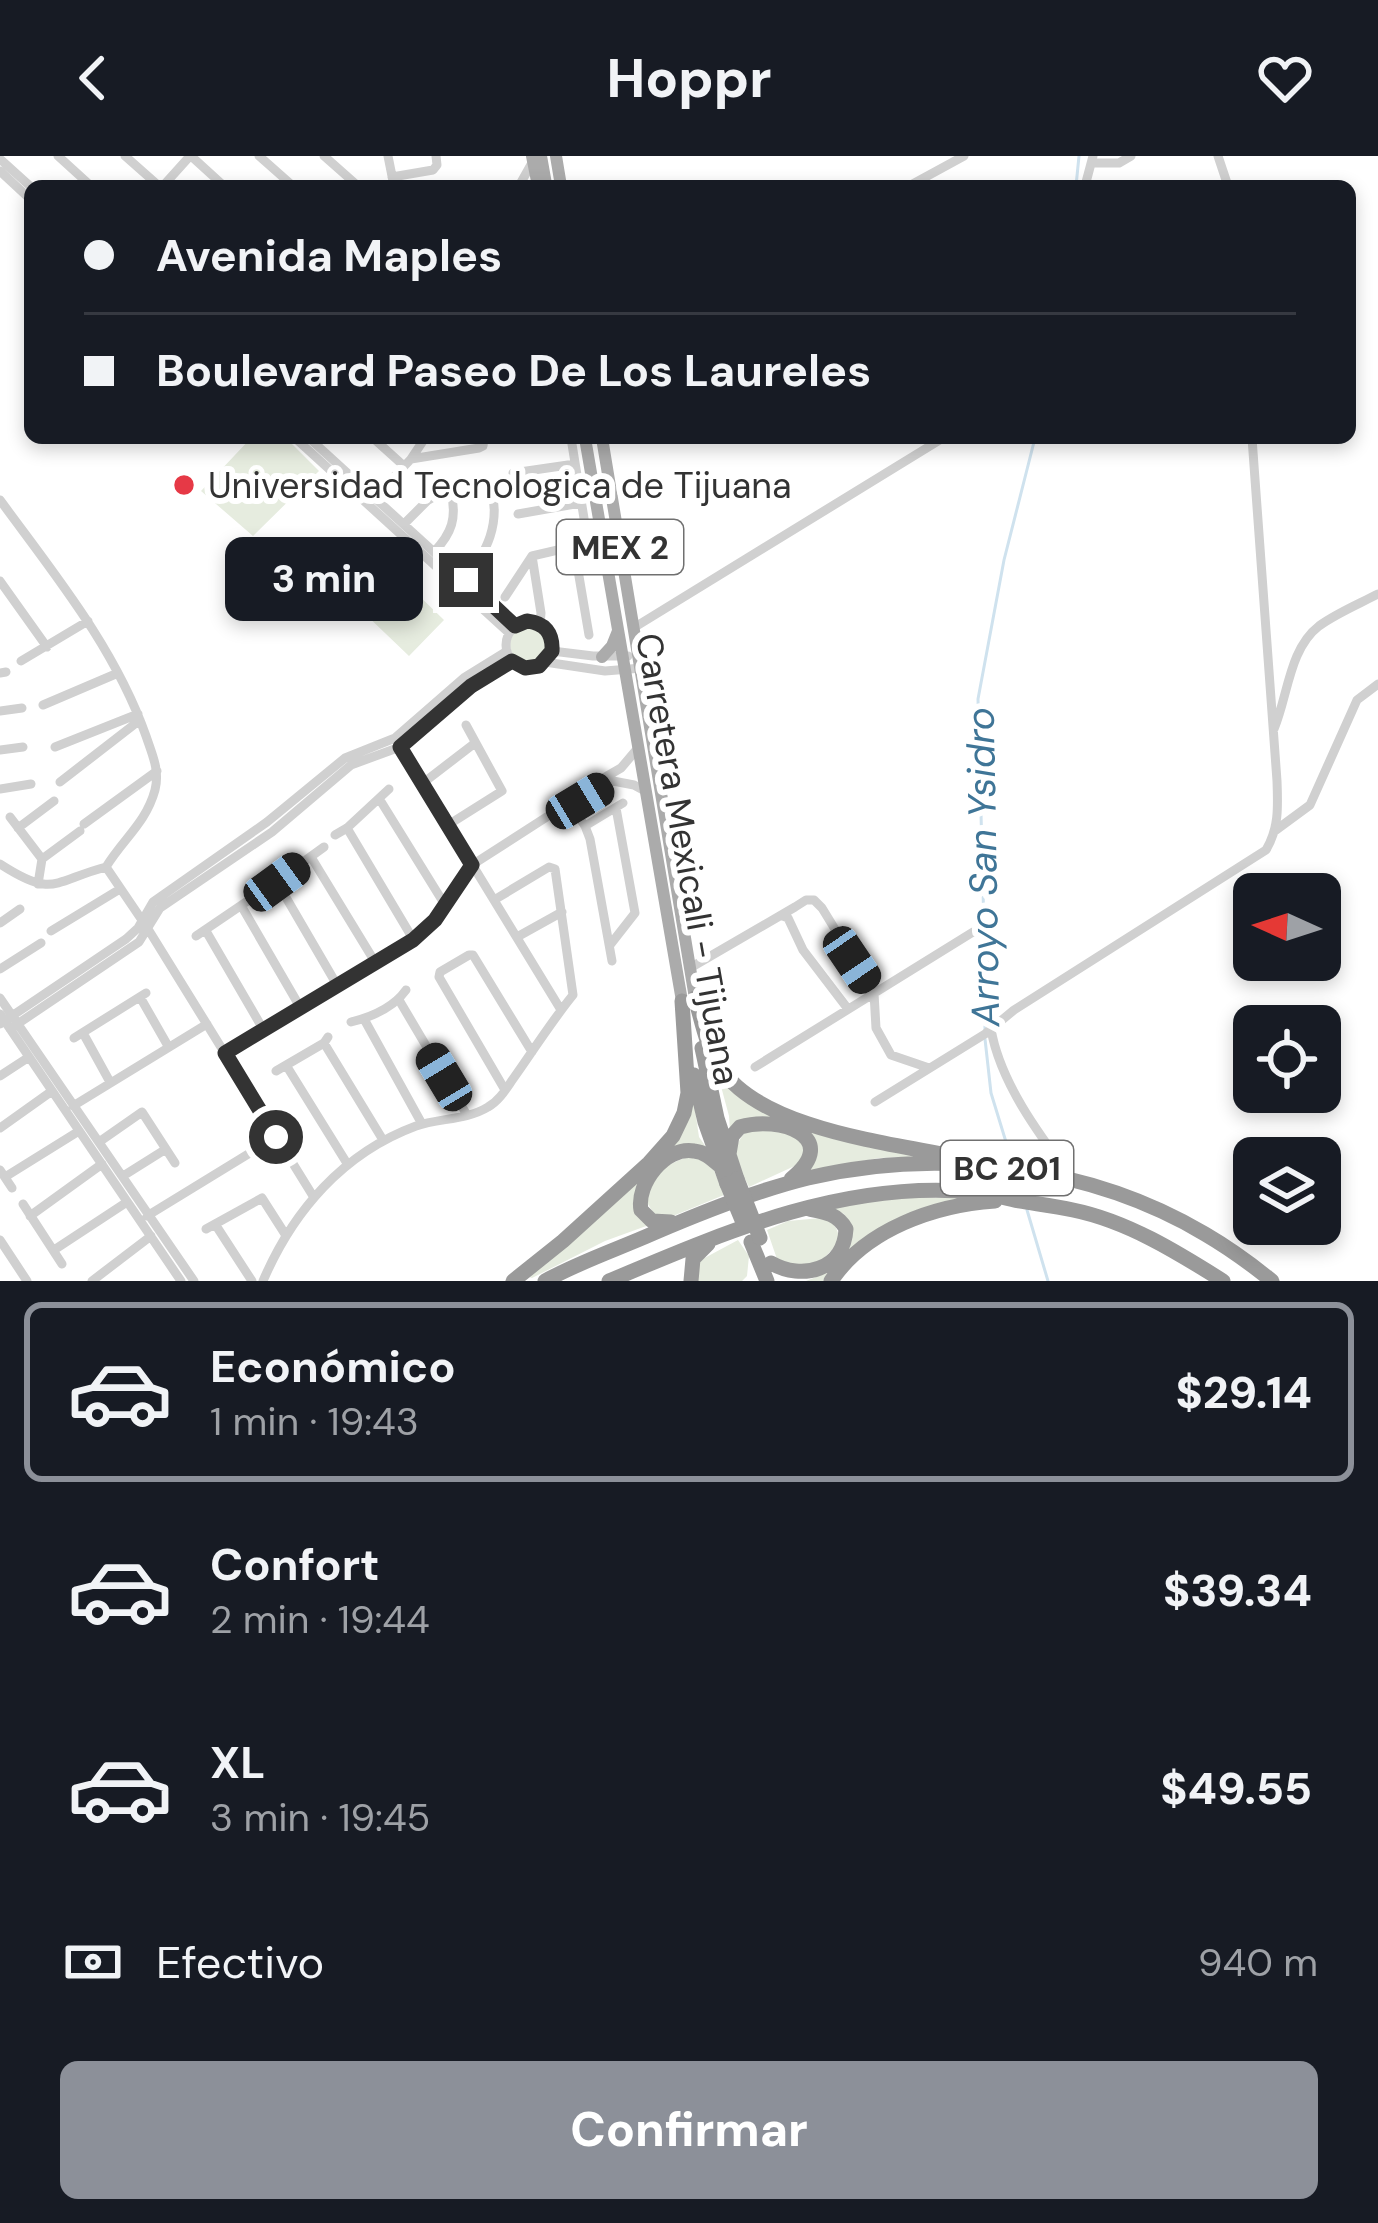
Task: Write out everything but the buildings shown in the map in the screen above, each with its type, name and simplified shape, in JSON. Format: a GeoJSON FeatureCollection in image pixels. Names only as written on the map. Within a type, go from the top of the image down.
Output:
{"type":"FeatureCollection","features":[{"type":"Feature","properties":{"kind":"highway"},"geometry":{"type":"LineString","coordinates":[[688,999],[716,1062],[738,1089],[759,1103],[858,1137],[1001,1166]]}},
{"type":"Feature","properties":{"kind":"highway"},"geometry":{"type":"LineString","coordinates":[[518,1278],[649,1163],[673,1136],[688,1093],[688,999]]}},
{"type":"Feature","properties":{"kind":"highway","name":"Carretera Mexicali - Tijuana"},"geometry":{"type":"LineString","coordinates":[[688,999],[705,1122],[767,1281]]}},
{"type":"Feature","properties":{"kind":"highway"},"geometry":{"type":"LineString","coordinates":[[680,1222],[647,1218],[639,1204],[644,1183],[662,1163],[683,1151],[701,1153],[728,1172],[733,1136],[740,1126],[795,1128],[809,1144],[808,1160],[783,1185]]}},
{"type":"Feature","properties":{"kind":"highway","name":"BC 201"},"geometry":{"type":"LineString","coordinates":[[545,1281],[680,1222],[783,1185],[853,1169],[916,1164],[1001,1166],[1116,1194],[1202,1232],[1272,1281]]}},
{"type":"Feature","properties":{"kind":"highway","name":"BC 201"},"geometry":{"type":"LineString","coordinates":[[609,1281],[725,1232],[800,1209],[926,1190],[977,1192],[1095,1216],[1152,1239],[1223,1281]]}},
{"type":"Feature","properties":{"kind":"highway"},"geometry":{"type":"LineString","coordinates":[[1095,1216],[1112,1218],[1125,1210],[1116,1194]]}},
{"type":"Feature","properties":{"kind":"highway"},"geometry":{"type":"LineString","coordinates":[[831,1281],[866,1244],[924,1215],[960,1205],[1014,1200]]}},
{"type":"Feature","properties":{"kind":"highway"},"geometry":{"type":"LineString","coordinates":[[771,1263],[786,1275],[805,1277],[824,1268],[842,1248],[846,1229],[841,1221],[827,1213],[800,1209]]}},
{"type":"Feature","properties":{"kind":"highway"},"geometry":{"type":"LineString","coordinates":[[691,1281],[693,1259],[725,1232]]}},
{"type":"Feature","properties":{"kind":"highway"},"geometry":{"type":"LineString","coordinates":[[750,1281],[755,1243]]}},
{"type":"Feature","properties":{"kind":"highway","name":"Carretera Mexicali - Tijuana"},"geometry":{"type":"LineString","coordinates":[[755,1243],[779,1281]]}},
{"type":"Feature","properties":{"kind":"main road","name":"Carretera Mexicali - Tijuana"},"geometry":{"type":"LineString","coordinates":[[586,444],[645,791],[688,999]]}},
{"type":"Feature","properties":{"kind":"main road","name":"Carretera Mexicali - Tijuana"},"geometry":{"type":"LineString","coordinates":[[603,444],[690,968],[688,999]]}},
{"type":"Feature","properties":{"kind":"main road"},"geometry":{"type":"LineString","coordinates":[[599,527],[607,535],[616,580],[626,584]]}},
{"type":"Feature","properties":{"kind":"main road"},"geometry":{"type":"LineString","coordinates":[[602,657],[618,630]]}},
{"type":"Feature","properties":{"kind":"main road"},"geometry":{"type":"LineString","coordinates":[[609,671],[628,688]]}},
{"type":"Feature","properties":{"kind":"street"},"geometry":{"type":"LineString","coordinates":[[58,156],[84,180]]}},
{"type":"Feature","properties":{"kind":"street"},"geometry":{"type":"LineString","coordinates":[[125,156],[154,180]]}},
{"type":"Feature","properties":{"kind":"street"},"geometry":{"type":"LineString","coordinates":[[167,180],[190,156],[217,180]]}},
{"type":"Feature","properties":{"kind":"street"},"geometry":{"type":"LineString","coordinates":[[259,156],[286,180]]}},
{"type":"Feature","properties":{"kind":"street"},"geometry":{"type":"LineString","coordinates":[[324,156],[351,180]]}},
{"type":"Feature","properties":{"kind":"street"},"geometry":{"type":"LineString","coordinates":[[400,180],[434,170],[436,156]]}},
{"type":"Feature","properties":{"kind":"street"},"geometry":{"type":"LineString","coordinates":[[919,180],[964,156]]}},
{"type":"Feature","properties":{"kind":"street"},"geometry":{"type":"LineString","coordinates":[[1093,160],[1119,163],[1131,156]]}},
{"type":"Feature","properties":{"kind":"street"},"geometry":{"type":"LineString","coordinates":[[0,159],[24,181]]}},
{"type":"Feature","properties":{"kind":"street"},"geometry":{"type":"LineString","coordinates":[[0,171],[24,193]]}},
{"type":"Feature","properties":{"kind":"street"},"geometry":{"type":"LineString","coordinates":[[302,444],[512,630]]}},
{"type":"Feature","properties":{"kind":"street"},"geometry":{"type":"LineString","coordinates":[[315,444],[371,501],[466,580],[512,630],[510,656],[518,665],[532,668],[545,662],[552,651],[552,638],[540,624],[527,621],[512,630]]}},
{"type":"Feature","properties":{"kind":"street"},"geometry":{"type":"LineString","coordinates":[[382,444],[408,462],[476,444]]}},
{"type":"Feature","properties":{"kind":"street"},"geometry":{"type":"LineString","coordinates":[[371,501],[420,444]]}},
{"type":"Feature","properties":{"kind":"street"},"geometry":{"type":"LineString","coordinates":[[505,597],[532,556],[588,544],[572,444]]}},
{"type":"Feature","properties":{"kind":"street"},"geometry":{"type":"LineString","coordinates":[[635,627],[933,444]]}},
{"type":"Feature","properties":{"kind":"street"},"geometry":{"type":"LineString","coordinates":[[875,1102],[1266,850],[1276,830],[1278,799],[1252,444]]}},
{"type":"Feature","properties":{"kind":"street"},"geometry":{"type":"LineString","coordinates":[[513,473],[575,464]]}},
{"type":"Feature","properties":{"kind":"street"},"geometry":{"type":"LineString","coordinates":[[404,524],[432,497],[491,487],[493,533],[466,580]]}},
{"type":"Feature","properties":{"kind":"street"},"geometry":{"type":"LineString","coordinates":[[434,552],[452,530],[452,492]]}},
{"type":"Feature","properties":{"kind":"street"},"geometry":{"type":"LineString","coordinates":[[0,500],[88,621],[139,717],[157,771],[156,788],[140,825],[106,867],[62,884],[38,884],[0,864]]}},
{"type":"Feature","properties":{"kind":"street"},"geometry":{"type":"LineString","coordinates":[[518,514],[581,503]]}},
{"type":"Feature","properties":{"kind":"street"},"geometry":{"type":"LineString","coordinates":[[574,548],[589,635]]}},
{"type":"Feature","properties":{"kind":"street"},"geometry":{"type":"LineString","coordinates":[[532,556],[540,624]]}},
{"type":"Feature","properties":{"kind":"street"},"geometry":{"type":"LineString","coordinates":[[0,581],[46,646]]}},
{"type":"Feature","properties":{"kind":"street"},"geometry":{"type":"LineString","coordinates":[[1273,733],[1308,638],[1317,627],[1378,594]]}},
{"type":"Feature","properties":{"kind":"street"},"geometry":{"type":"LineString","coordinates":[[21,661],[88,621]]}},
{"type":"Feature","properties":{"kind":"street"},"geometry":{"type":"LineString","coordinates":[[552,651],[641,662]]}},
{"type":"Feature","properties":{"kind":"street"},"geometry":{"type":"LineString","coordinates":[[7,1021],[126,939],[145,924],[153,902],[267,822],[345,758],[398,742],[465,677],[510,656]]}},
{"type":"Feature","properties":{"kind":"street"},"geometry":{"type":"LineString","coordinates":[[545,662],[609,671],[623,663]]}},
{"type":"Feature","properties":{"kind":"street"},"geometry":{"type":"LineString","coordinates":[[43,704],[118,673]]}},
{"type":"Feature","properties":{"kind":"street"},"geometry":{"type":"LineString","coordinates":[[1276,830],[1310,805],[1357,700],[1378,684]]}},
{"type":"Feature","properties":{"kind":"street"},"geometry":{"type":"LineString","coordinates":[[0,711],[22,707]]}},
{"type":"Feature","properties":{"kind":"street"},"geometry":{"type":"LineString","coordinates":[[55,747],[139,717]]}},
{"type":"Feature","properties":{"kind":"street"},"geometry":{"type":"LineString","coordinates":[[60,782],[139,717]]}},
{"type":"Feature","properties":{"kind":"street"},"geometry":{"type":"LineString","coordinates":[[448,826],[502,791],[466,725]]}},
{"type":"Feature","properties":{"kind":"street"},"geometry":{"type":"LineString","coordinates":[[398,742],[561,1010]]}},
{"type":"Feature","properties":{"kind":"street"},"geometry":{"type":"LineString","coordinates":[[423,783],[475,743]]}},
{"type":"Feature","properties":{"kind":"street"},"geometry":{"type":"LineString","coordinates":[[0,750],[23,747]]}},
{"type":"Feature","properties":{"kind":"street"},"geometry":{"type":"LineString","coordinates":[[225,1053],[413,940],[435,920],[472,865],[628,762],[638,748]]}},
{"type":"Feature","properties":{"kind":"street"},"geometry":{"type":"LineString","coordinates":[[38,884],[42,859],[157,771]]}},
{"type":"Feature","properties":{"kind":"street"},"geometry":{"type":"LineString","coordinates":[[571,802],[614,781],[645,791]]}},
{"type":"Feature","properties":{"kind":"street"},"geometry":{"type":"LineString","coordinates":[[0,789],[31,784]]}},
{"type":"Feature","properties":{"kind":"street"},"geometry":{"type":"LineString","coordinates":[[335,835],[389,789]]}},
{"type":"Feature","properties":{"kind":"street"},"geometry":{"type":"LineString","coordinates":[[380,800],[445,905]]}},
{"type":"Feature","properties":{"kind":"street"},"geometry":{"type":"LineString","coordinates":[[18,828],[54,801]]}},
{"type":"Feature","properties":{"kind":"street"},"geometry":{"type":"LineString","coordinates":[[571,802],[590,839],[612,961]]}},
{"type":"Feature","properties":{"kind":"street"},"geometry":{"type":"LineString","coordinates":[[585,826],[619,805],[635,909],[610,945]]}},
{"type":"Feature","properties":{"kind":"street"},"geometry":{"type":"LineString","coordinates":[[10,818],[42,859]]}},
{"type":"Feature","properties":{"kind":"street"},"geometry":{"type":"LineString","coordinates":[[347,829],[413,940]]}},
{"type":"Feature","properties":{"kind":"street"},"geometry":{"type":"LineString","coordinates":[[266,889],[324,847]]}},
{"type":"Feature","properties":{"kind":"street"},"geometry":{"type":"LineString","coordinates":[[311,857],[375,962]]}},
{"type":"Feature","properties":{"kind":"street"},"geometry":{"type":"LineString","coordinates":[[106,867],[313,1196]]}},
{"type":"Feature","properties":{"kind":"street"},"geometry":{"type":"LineString","coordinates":[[263,1281],[285,1234],[313,1196],[383,1140],[494,1104],[573,995],[555,868],[494,900]]}},
{"type":"Feature","properties":{"kind":"street"},"geometry":{"type":"LineString","coordinates":[[277,882],[337,985]]}},
{"type":"Feature","properties":{"kind":"street"},"geometry":{"type":"LineString","coordinates":[[51,931],[120,889]]}},
{"type":"Feature","properties":{"kind":"street"},"geometry":{"type":"LineString","coordinates":[[252,898],[201,933],[263,1029]]}},
{"type":"Feature","properties":{"kind":"street"},"geometry":{"type":"LineString","coordinates":[[690,968],[806,900],[814,900],[874,993],[876,1028],[891,1054],[929,1068]]}},
{"type":"Feature","properties":{"kind":"street"},"geometry":{"type":"LineString","coordinates":[[242,907],[300,1006]]}},
{"type":"Feature","properties":{"kind":"street"},"geometry":{"type":"LineString","coordinates":[[635,909],[647,907]]}},
{"type":"Feature","properties":{"kind":"street"},"geometry":{"type":"LineString","coordinates":[[0,923],[20,909]]}},
{"type":"Feature","properties":{"kind":"street"},"geometry":{"type":"LineString","coordinates":[[517,937],[562,912]]}},
{"type":"Feature","properties":{"kind":"street"},"geometry":{"type":"LineString","coordinates":[[783,916],[848,1009]]}},
{"type":"Feature","properties":{"kind":"street"},"geometry":{"type":"LineString","coordinates":[[755,1067],[979,931],[990,942],[991,1029],[1010,1084],[1074,1182]]}},
{"type":"Feature","properties":{"kind":"street"},"geometry":{"type":"LineString","coordinates":[[0,969],[40,944]]}},
{"type":"Feature","properties":{"kind":"street"},"geometry":{"type":"LineString","coordinates":[[426,979],[481,947]]}},
{"type":"Feature","properties":{"kind":"street"},"geometry":{"type":"LineString","coordinates":[[471,954],[532,1052]]}},
{"type":"Feature","properties":{"kind":"street"},"geometry":{"type":"LineString","coordinates":[[439,975],[505,1090]]}},
{"type":"Feature","properties":{"kind":"street"},"geometry":{"type":"LineString","coordinates":[[110,1082],[79,1035],[143,995],[168,1046]]}},
{"type":"Feature","properties":{"kind":"street"},"geometry":{"type":"LineString","coordinates":[[351,1022],[402,995],[467,1115]]}},
{"type":"Feature","properties":{"kind":"street"},"geometry":{"type":"LineString","coordinates":[[0,998],[7,1021],[52,1091],[99,1142],[145,1217],[194,1281]]}},
{"type":"Feature","properties":{"kind":"street"},"geometry":{"type":"LineString","coordinates":[[364,1019],[422,1124]]}},
{"type":"Feature","properties":{"kind":"street"},"geometry":{"type":"LineString","coordinates":[[7,1021],[69,1108],[127,1202],[145,1217],[151,1236],[179,1277],[166,1281]]}},
{"type":"Feature","properties":{"kind":"street"},"geometry":{"type":"LineString","coordinates":[[69,1108],[207,1024]]}},
{"type":"Feature","properties":{"kind":"street"},"geometry":{"type":"LineString","coordinates":[[348,1165],[281,1068],[326,1040],[383,1140]]}},
{"type":"Feature","properties":{"kind":"street"},"geometry":{"type":"LineString","coordinates":[[0,1076],[29,1057]]}},
{"type":"Feature","properties":{"kind":"street"},"geometry":{"type":"LineString","coordinates":[[0,1128],[52,1091]]}},
{"type":"Feature","properties":{"kind":"street"},"geometry":{"type":"LineString","coordinates":[[99,1142],[142,1112],[175,1163]]}},
{"type":"Feature","properties":{"kind":"street"},"geometry":{"type":"LineString","coordinates":[[12,1188],[2,1174],[79,1130]]}},
{"type":"Feature","properties":{"kind":"street"},"geometry":{"type":"LineString","coordinates":[[145,1217],[276,1137]]}},
{"type":"Feature","properties":{"kind":"street"},"geometry":{"type":"LineString","coordinates":[[123,1176],[166,1149]]}},
{"type":"Feature","properties":{"kind":"street"},"geometry":{"type":"LineString","coordinates":[[30,1216],[102,1164]]}},
{"type":"Feature","properties":{"kind":"street"},"geometry":{"type":"LineString","coordinates":[[252,1281],[211,1227],[262,1198],[285,1234]]}},
{"type":"Feature","properties":{"kind":"street"},"geometry":{"type":"LineString","coordinates":[[54,1250],[127,1202]]}},
{"type":"Feature","properties":{"kind":"street"},"geometry":{"type":"LineString","coordinates":[[22,1204],[62,1264]]}},
{"type":"Feature","properties":{"kind":"street"},"geometry":{"type":"LineString","coordinates":[[92,1281],[151,1236]]}},
{"type":"Feature","properties":{"kind":"street"},"geometry":{"type":"LineString","coordinates":[[0,1240],[4,1256],[27,1281]]}},
{"type":"Feature","properties":{"kind":"shaded area"},"geometry":{"type":"Polygon","coordinates":[[[245,444],[292,444],[319,471],[253,536],[201,491],[245,444]]]}},
{"type":"Feature","properties":{"kind":"shaded area"},"geometry":{"type":"Polygon","coordinates":[[[374,552],[444,620],[409,656],[339,589],[374,552]]]}},
{"type":"Feature","properties":{"kind":"shaded area"},"geometry":{"type":"Polygon","coordinates":[[[529,626],[542,632],[548,645],[542,658],[529,664],[516,658],[510,645],[516,632],[529,626]]]}},
{"type":"Feature","properties":{"kind":"shaded area"},"geometry":{"type":"Polygon","coordinates":[[[715,1064],[760,1106],[937,1156],[879,1158],[806,1172],[816,1146],[784,1124],[753,1118],[730,1132],[715,1064]]]}},
{"type":"Feature","properties":{"kind":"shaded area"},"geometry":{"type":"Polygon","coordinates":[[[693,1096],[699,1137],[706,1147],[692,1144],[643,1178],[649,1225],[529,1277],[662,1155],[693,1096]]]}},
{"type":"Feature","properties":{"kind":"shaded area"},"geometry":{"type":"Polygon","coordinates":[[[749,1128],[800,1134],[805,1154],[799,1164],[749,1187],[736,1150],[749,1128]]]}},
{"type":"Feature","properties":{"kind":"shaded area"},"geometry":{"type":"Polygon","coordinates":[[[696,1154],[713,1168],[724,1195],[673,1216],[654,1214],[645,1199],[653,1181],[671,1164],[696,1154]]]}},
{"type":"Feature","properties":{"kind":"shaded area"},"geometry":{"type":"Polygon","coordinates":[[[893,1197],[972,1198],[924,1209],[828,1281],[806,1281],[821,1275],[849,1221],[829,1207],[893,1197]]]}},
{"type":"Feature","properties":{"kind":"shaded area"},"geometry":{"type":"Polygon","coordinates":[[[821,1218],[835,1226],[840,1241],[812,1271],[777,1259],[767,1230],[788,1221],[821,1218]]]}},
{"type":"Feature","properties":{"kind":"shaded area"},"geometry":{"type":"Polygon","coordinates":[[[738,1240],[749,1256],[747,1276],[742,1281],[698,1281],[699,1261],[738,1240]]]}},
{"type":"Feature","properties":{"kind":"waterway","name":"Arroyo San Ysidro"},"geometry":{"type":"LineString","coordinates":[[1077,180],[1079,156]]}},
{"type":"Feature","properties":{"kind":"waterway","name":"Arroyo San Ysidro"},"geometry":{"type":"LineString","coordinates":[[984,928],[978,699],[1004,560],[1033,444]]}},
{"type":"Feature","properties":{"kind":"waterway","name":"Arroyo San Ysidro"},"geometry":{"type":"LineString","coordinates":[[984,937],[985,1030]]}},
{"type":"Feature","properties":{"kind":"waterway","name":"Arroyo San Ysidro"},"geometry":{"type":"LineString","coordinates":[[985,1039],[991,1093],[1010,1155]]}},
{"type":"Feature","properties":{"kind":"waterway","name":"Arroyo San Ysidro"},"geometry":{"type":"LineString","coordinates":[[1027,1210],[1048,1281]]}},
{"type":"Feature","properties":{"kind":"place","name":"Universidad Tecnologica de Tijuana"},"geometry":{"type":"Point","coordinates":[184,485]}},
{"type":"Feature","properties":{"kind":"route"},"geometry":{"type":"LineString","coordinates":[[276,1137],[225,1053],[413,940],[435,920],[472,865],[400,747],[471,686],[512,661],[525,668],[539,666],[552,651],[552,638],[545,628],[527,621],[515,626],[466,580]]}}]}
